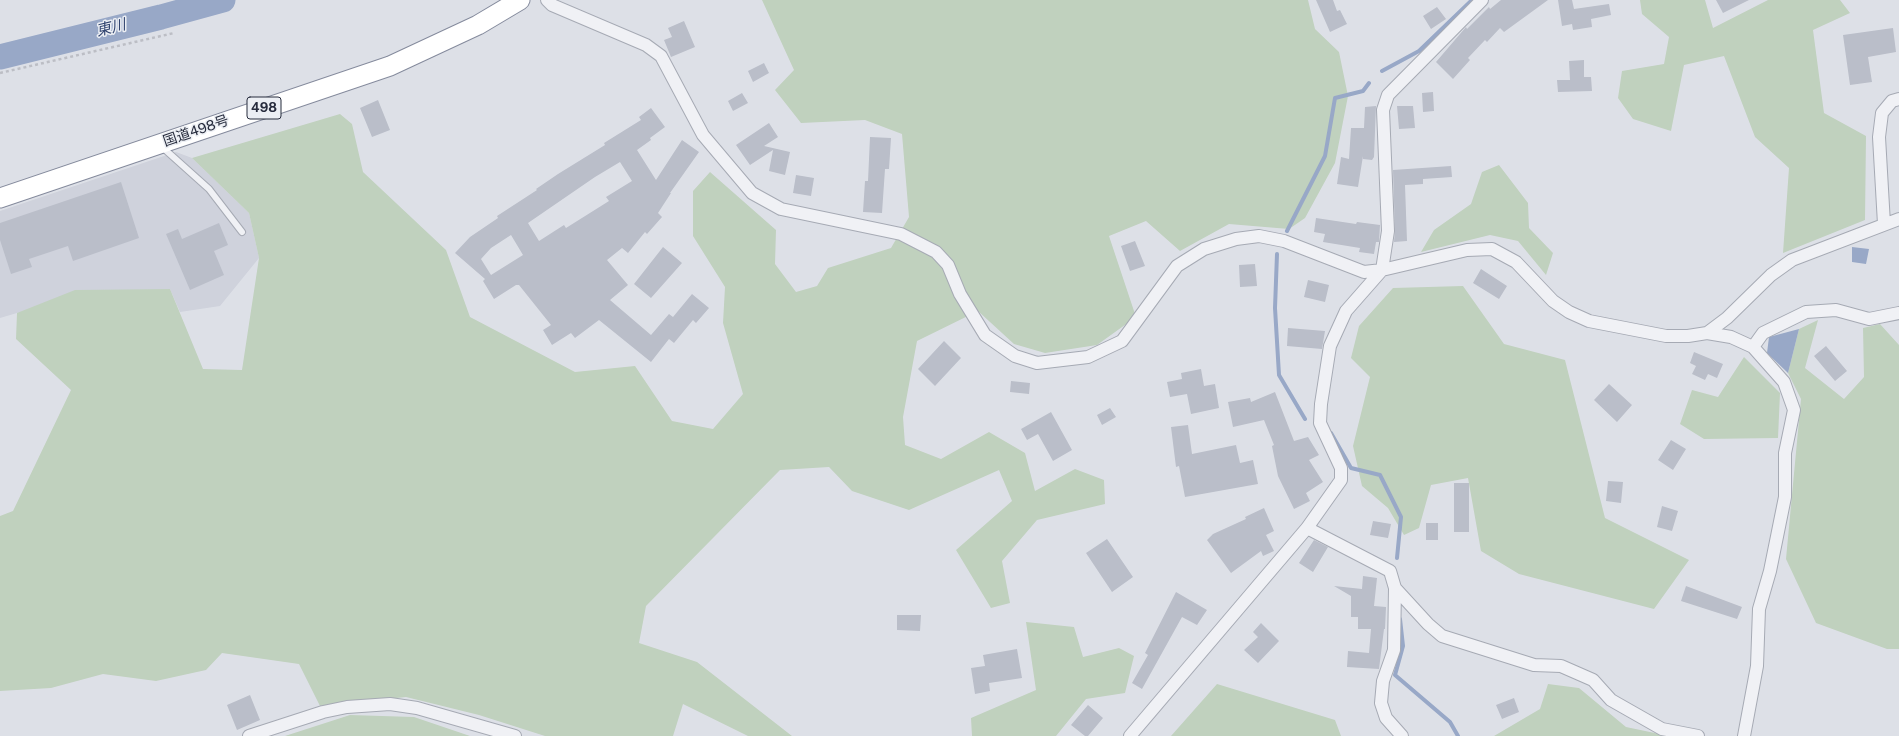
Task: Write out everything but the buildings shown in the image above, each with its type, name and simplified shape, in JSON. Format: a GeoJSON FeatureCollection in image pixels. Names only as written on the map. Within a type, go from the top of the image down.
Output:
{"type":"FeatureCollection","features":[{"type":"Feature","properties":{"kind":"highway","name":"国道498号"},"geometry":{"type":"LineString","coordinates":[[0,198],[390,66],[478,26],[520,0]]}},
{"type":"Feature","properties":{"kind":"street"},"geometry":{"type":"LineString","coordinates":[[547,0],[552,5],[646,44],[661,56],[702,135],[752,193],[780,209],[901,234],[936,252],[948,265],[960,294],[985,335],[1015,356],[1037,363],[1088,357],[1122,341],[1177,266],[1204,250],[1236,239],[1259,236],[1284,241],[1364,272],[1382,270],[1467,250],[1492,250],[1516,262],[1553,301],[1569,312],[1589,321],[1666,336],[1688,336],[1707,333],[1731,337],[1753,347],[1784,382],[1794,410],[1785,453],[1785,497],[1770,571],[1759,609],[1757,666],[1744,736]]}},
{"type":"Feature","properties":{"kind":"street"},"geometry":{"type":"LineString","coordinates":[[1130,736],[1307,528],[1341,480],[1341,468],[1320,423],[1321,404],[1330,346],[1346,311],[1382,270],[1388,231],[1383,110],[1388,95],[1482,0]]}},
{"type":"Feature","properties":{"kind":"street"},"geometry":{"type":"LineString","coordinates":[[1884,224],[1879,137],[1882,113],[1892,101],[1899,99]]}},
{"type":"Feature","properties":{"kind":"street"},"geometry":{"type":"LineString","coordinates":[[1707,333],[1727,318],[1771,276],[1792,260],[1899,219]]}},
{"type":"Feature","properties":{"kind":"street"},"geometry":{"type":"LineString","coordinates":[[1753,347],[1763,333],[1806,312],[1836,310],[1868,319],[1899,313]]}},
{"type":"Feature","properties":{"kind":"street"},"geometry":{"type":"LineString","coordinates":[[1307,528],[1390,571],[1395,588],[1394,650],[1383,681],[1381,703],[1386,718],[1402,736]]}},
{"type":"Feature","properties":{"kind":"street"},"geometry":{"type":"LineString","coordinates":[[1395,588],[1428,624],[1442,636],[1534,665],[1561,666],[1592,680],[1611,700],[1662,729],[1698,736]]}},
{"type":"Feature","properties":{"kind":"street"},"geometry":{"type":"LineString","coordinates":[[249,736],[323,712],[348,707],[390,704],[417,708],[515,736]]}},
{"type":"Feature","properties":{"kind":"lane"},"geometry":{"type":"LineString","coordinates":[[159,144],[209,189],[242,232]]}},
{"type":"Feature","properties":{"kind":"path"},"geometry":{"type":"LineString","coordinates":[[0,73],[174,33]]}},
{"type":"Feature","properties":{"kind":"shaded area"},"geometry":{"type":"Polygon","coordinates":[[[176,152],[192,158],[249,213],[259,258],[220,306],[180,312],[170,289],[17,313],[0,318],[0,211],[176,152]]]}},
{"type":"Feature","properties":{"kind":"green space"},"geometry":{"type":"Polygon","coordinates":[[[762,0],[1308,0],[1315,29],[1339,52],[1348,96],[1335,163],[1305,218],[1289,229],[1229,224],[1180,251],[1146,221],[1109,236],[1136,317],[1097,345],[1045,353],[1014,344],[978,311],[917,341],[903,417],[905,445],[941,459],[989,432],[1025,453],[1035,491],[1075,469],[1104,480],[1105,504],[1037,520],[1002,561],[1010,603],[991,608],[956,550],[1012,501],[999,470],[909,510],[852,491],[829,467],[780,470],[646,606],[639,643],[697,662],[792,736],[748,736],[683,704],[673,736],[545,736],[479,715],[406,697],[320,706],[299,664],[222,653],[206,670],[156,681],[103,674],[51,688],[0,691],[0,516],[13,511],[71,390],[16,339],[17,313],[75,290],[170,289],[203,369],[242,370],[259,258],[249,213],[192,158],[340,114],[352,124],[363,172],[446,250],[470,317],[575,372],[635,366],[672,421],[713,429],[743,394],[723,323],[725,287],[693,236],[693,191],[710,172],[776,230],[775,264],[796,292],[817,286],[828,268],[891,248],[909,217],[902,134],[865,120],[801,123],[775,90],[794,70],[762,0]]]}},
{"type":"Feature","properties":{"kind":"green space"},"geometry":{"type":"Polygon","coordinates":[[[1640,0],[1705,0],[1713,28],[1768,0],[1840,0],[1850,13],[1813,30],[1824,113],[1866,136],[1865,220],[1783,253],[1789,168],[1755,137],[1724,56],[1684,65],[1671,131],[1633,119],[1618,98],[1622,71],[1664,64],[1669,37],[1642,14],[1640,0]]]}},
{"type":"Feature","properties":{"kind":"green space"},"geometry":{"type":"Polygon","coordinates":[[[1499,165],[1528,203],[1529,228],[1553,253],[1546,275],[1518,241],[1490,235],[1421,252],[1434,230],[1471,204],[1482,172],[1499,165]]]}},
{"type":"Feature","properties":{"kind":"green space"},"geometry":{"type":"Polygon","coordinates":[[[1463,286],[1504,344],[1565,360],[1605,518],[1689,560],[1654,609],[1519,574],[1481,551],[1468,478],[1431,485],[1419,528],[1404,535],[1388,508],[1362,486],[1353,446],[1370,377],[1351,358],[1359,326],[1393,288],[1463,286]]]}},
{"type":"Feature","properties":{"kind":"green space"},"geometry":{"type":"Polygon","coordinates":[[[1818,320],[1805,368],[1844,399],[1864,377],[1863,328],[1880,324],[1899,345],[1899,649],[1887,649],[1816,623],[1786,559],[1801,399],[1788,373],[1799,329],[1818,320]]]}},
{"type":"Feature","properties":{"kind":"green space"},"geometry":{"type":"Polygon","coordinates":[[[1744,357],[1780,393],[1778,438],[1704,439],[1680,424],[1692,390],[1718,397],[1744,357]]]}},
{"type":"Feature","properties":{"kind":"green space"},"geometry":{"type":"Polygon","coordinates":[[[1026,622],[1074,627],[1083,657],[1119,648],[1134,656],[1125,693],[1086,699],[1056,736],[972,736],[971,718],[1036,690],[1026,622]]]}},
{"type":"Feature","properties":{"kind":"green space"},"geometry":{"type":"Polygon","coordinates":[[[1217,684],[1335,720],[1341,736],[1171,736],[1217,684]]]}},
{"type":"Feature","properties":{"kind":"green space"},"geometry":{"type":"Polygon","coordinates":[[[1548,684],[1579,688],[1626,727],[1669,736],[1494,736],[1540,709],[1548,684]]]}},
{"type":"Feature","properties":{"kind":"green space"},"geometry":{"type":"Polygon","coordinates":[[[350,715],[414,717],[470,736],[285,736],[350,715]]]}},
{"type":"Feature","properties":{"kind":"water"},"geometry":{"type":"Polygon","coordinates":[[[1852,247],[1869,249],[1866,264],[1852,262],[1852,247]]]}},
{"type":"Feature","properties":{"kind":"water"},"geometry":{"type":"Polygon","coordinates":[[[1799,329],[1788,373],[1767,353],[1769,337],[1799,329]]]}},
{"type":"Feature","properties":{"kind":"waterway","name":"東川"},"geometry":{"type":"LineString","coordinates":[[0,57],[223,0]]}},
{"type":"Feature","properties":{"kind":"waterway"},"geometry":{"type":"LineString","coordinates":[[1382,71],[1419,51],[1472,0]]}},
{"type":"Feature","properties":{"kind":"waterway"},"geometry":{"type":"LineString","coordinates":[[1287,231],[1325,156],[1335,98],[1363,91],[1369,83]]}},
{"type":"Feature","properties":{"kind":"waterway"},"geometry":{"type":"LineString","coordinates":[[1277,254],[1275,308],[1279,375],[1305,419]]}},
{"type":"Feature","properties":{"kind":"waterway"},"geometry":{"type":"LineString","coordinates":[[1331,433],[1351,468],[1380,475],[1401,517],[1397,558]]}},
{"type":"Feature","properties":{"kind":"waterway"},"geometry":{"type":"LineString","coordinates":[[1400,619],[1403,646],[1395,675],[1450,722],[1458,736]]}}]}
